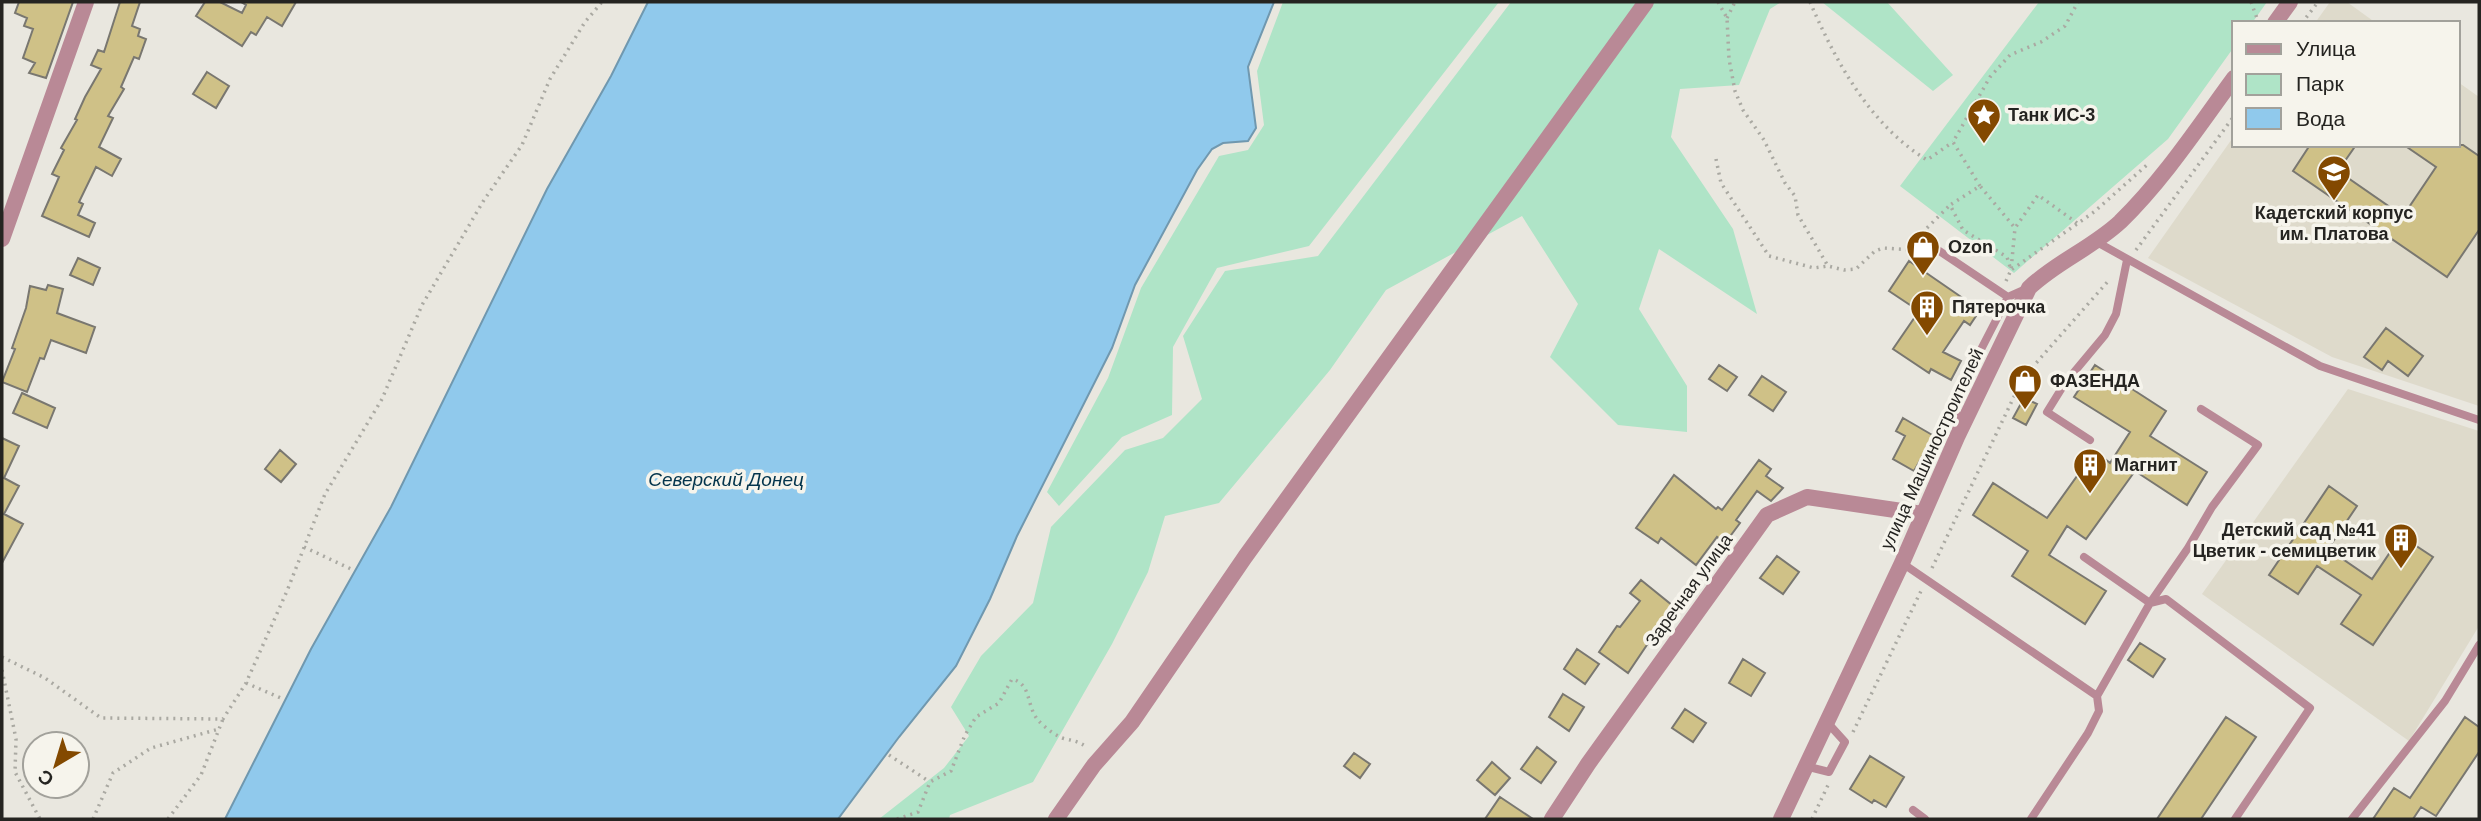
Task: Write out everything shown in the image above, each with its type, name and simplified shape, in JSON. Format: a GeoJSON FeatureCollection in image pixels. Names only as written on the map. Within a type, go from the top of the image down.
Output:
{"type":"FeatureCollection","features":[{"type":"Feature","properties":{"kind":"street"},"geometry":{"type":"LineString","coordinates":[[2,239],[86,2]]}},
{"type":"Feature","properties":{"kind":"street"},"geometry":{"type":"LineString","coordinates":[[1056,819],[1103,755],[1132,722],[1245,557],[1646,2]]}},
{"type":"Feature","properties":{"kind":"street"},"geometry":{"type":"LineString","coordinates":[[2276,21],[2290,2]]}},
{"type":"Feature","properties":{"kind":"street","name":"улица Машиностроителей"},"geometry":{"type":"LineString","coordinates":[[1781,819],[1902,563],[1956,438],[2029,288],[2044,273],[2073,257],[2119,223],[2164,174],[2232,81]]}},
{"type":"Feature","properties":{"kind":"street","name":"Заречная улица"},"geometry":{"type":"LineString","coordinates":[[1552,819],[1587,764],[1767,515],[1807,497],[1922,514]]}},
{"type":"Feature","properties":{"kind":"lane"},"geometry":{"type":"LineString","coordinates":[[1920,239],[2008,297]]}},
{"type":"Feature","properties":{"kind":"lane"},"geometry":{"type":"LineString","coordinates":[[2095,241],[2320,366],[2479,421]]}},
{"type":"Feature","properties":{"kind":"lane"},"geometry":{"type":"LineString","coordinates":[[2090,440],[2047,412],[2065,383],[2105,335],[2116,314],[2127,260]]}},
{"type":"Feature","properties":{"kind":"lane"},"geometry":{"type":"LineString","coordinates":[[1956,438],[1955,398],[2008,297],[2029,288]]}},
{"type":"Feature","properties":{"kind":"lane"},"geometry":{"type":"LineString","coordinates":[[2031,819],[2088,733],[2099,711],[2097,696],[2150,603],[2212,507],[2258,445],[2201,409]]}},
{"type":"Feature","properties":{"kind":"lane"},"geometry":{"type":"LineString","coordinates":[[2084,557],[2150,603],[2166,599],[2310,708],[2235,819]]}},
{"type":"Feature","properties":{"kind":"lane"},"geometry":{"type":"LineString","coordinates":[[1902,563],[2097,696]]}},
{"type":"Feature","properties":{"kind":"lane"},"geometry":{"type":"LineString","coordinates":[[2352,819],[2445,701],[2479,645]]}},
{"type":"Feature","properties":{"kind":"lane"},"geometry":{"type":"LineString","coordinates":[[1805,766],[1829,772],[1845,742],[1826,721]]}},
{"type":"Feature","properties":{"kind":"lane"},"geometry":{"type":"LineString","coordinates":[[1913,810],[1925,819]]}},
{"type":"Feature","properties":{"kind":"path"},"geometry":{"type":"LineString","coordinates":[[168,819],[201,775],[223,719],[246,683],[326,494],[382,399],[422,305],[484,200],[522,145],[550,79],[585,22],[603,2]]}},
{"type":"Feature","properties":{"kind":"path"},"geometry":{"type":"LineString","coordinates":[[1718,2],[1727,18],[1729,59],[1735,91],[1785,183],[1795,195],[1798,215],[1828,266]]}},
{"type":"Feature","properties":{"kind":"path"},"geometry":{"type":"LineString","coordinates":[[1727,18],[1735,2]]}},
{"type":"Feature","properties":{"kind":"path"},"geometry":{"type":"LineString","coordinates":[[1810,2],[1830,49],[1862,99],[1906,147],[1927,160],[1953,142],[1990,77],[2010,55],[2041,42],[2065,26],[2078,2]]}},
{"type":"Feature","properties":{"kind":"path"},"geometry":{"type":"LineString","coordinates":[[2250,2],[2258,21]]}},
{"type":"Feature","properties":{"kind":"path"},"geometry":{"type":"LineString","coordinates":[[2304,21],[2318,2]]}},
{"type":"Feature","properties":{"kind":"path"},"geometry":{"type":"LineString","coordinates":[[1848,744],[2023,378],[2127,260],[2232,119]]}},
{"type":"Feature","properties":{"kind":"path"},"geometry":{"type":"LineString","coordinates":[[1951,205],[1963,230],[2007,257],[2011,270],[2077,223],[2038,195],[2015,228],[1980,186],[1953,142]]}},
{"type":"Feature","properties":{"kind":"path"},"geometry":{"type":"LineString","coordinates":[[1716,159],[1721,183],[1769,256],[1814,268],[1828,266],[1843,270],[1856,269],[1875,251],[1883,248],[1912,251],[1930,223],[1980,186]]}},
{"type":"Feature","properties":{"kind":"path"},"geometry":{"type":"LineString","coordinates":[[304,547],[351,569]]}},
{"type":"Feature","properties":{"kind":"path"},"geometry":{"type":"LineString","coordinates":[[2,657],[45,678],[101,718],[223,719]]}},
{"type":"Feature","properties":{"kind":"path"},"geometry":{"type":"LineString","coordinates":[[2,670],[16,739],[15,772],[40,819]]}},
{"type":"Feature","properties":{"kind":"path"},"geometry":{"type":"LineString","coordinates":[[897,819],[918,812],[930,782],[951,771],[965,735],[976,717],[999,703],[1012,679],[1021,681],[1025,686],[1038,720],[1063,739],[1078,741],[1103,755]]}},
{"type":"Feature","properties":{"kind":"path"},"geometry":{"type":"LineString","coordinates":[[246,683],[281,698]]}},
{"type":"Feature","properties":{"kind":"path"},"geometry":{"type":"LineString","coordinates":[[93,819],[113,773],[151,748],[219,729]]}},
{"type":"Feature","properties":{"kind":"path"},"geometry":{"type":"LineString","coordinates":[[889,755],[930,782]]}},
{"type":"Feature","properties":{"kind":"path"},"geometry":{"type":"LineString","coordinates":[[1812,819],[1830,781]]}},
{"type":"Feature","properties":{"kind":"shaded area"},"geometry":{"type":"Polygon","coordinates":[[[2330,2],[2347,2],[2373,21],[2316,21],[2330,2]]]}},
{"type":"Feature","properties":{"kind":"shaded area","name":"Кадетский корпус им. Платова"},"geometry":{"type":"Polygon","coordinates":[[[2460,83],[2479,97],[2479,406],[2332,357],[2148,258],[2232,139],[2232,147],[2460,147],[2460,83]]]}},
{"type":"Feature","properties":{"kind":"shaded area"},"geometry":{"type":"Polygon","coordinates":[[[2348,389],[2479,431],[2479,626],[2409,741],[2202,594],[2348,389]]]}},
{"type":"Feature","properties":{"kind":"green space"},"geometry":{"type":"Polygon","coordinates":[[[1283,2],[1499,2],[1309,246],[1217,268],[1173,347],[1172,415],[1122,437],[1059,506],[1047,492],[1108,378],[1141,288],[1219,156],[1248,150],[1264,125],[1257,71],[1283,2]]]}},
{"type":"Feature","properties":{"kind":"green space"},"geometry":{"type":"Polygon","coordinates":[[[1511,2],[1781,2],[1770,9],[1739,85],[1680,89],[1671,137],[1733,229],[1757,314],[1659,249],[1639,309],[1687,386],[1687,432],[1618,425],[1550,357],[1578,304],[1522,216],[1386,290],[1330,370],[1219,503],[1165,516],[1148,572],[1112,644],[1033,782],[950,815],[949,819],[879,819],[944,768],[969,736],[951,707],[981,656],[1033,603],[1051,527],[1125,450],[1163,438],[1202,399],[1183,336],[1225,271],[1318,256],[1511,2]]]}},
{"type":"Feature","properties":{"kind":"green space"},"geometry":{"type":"Polygon","coordinates":[[[1822,2],[1887,2],[1953,75],[1933,91],[1822,2]]]}},
{"type":"Feature","properties":{"kind":"green space"},"geometry":{"type":"Polygon","coordinates":[[[2039,2],[2267,2],[2253,21],[2232,21],[2232,50],[2168,139],[2014,273],[1900,186],[2039,2]]]}},
{"type":"Feature","properties":{"kind":"water","name":"Северский Донец"},"geometry":{"type":"Polygon","coordinates":[[[648,2],[1274,2],[1248,67],[1256,128],[1248,141],[1223,143],[1212,149],[1197,170],[1135,285],[1112,348],[1017,536],[990,599],[956,666],[838,819],[225,819],[311,649],[391,507],[547,189],[611,76],[648,2]]]}},
{"type":"Feature","properties":{"kind":"building"},"geometry":{"type":"Polygon","coordinates":[[[19,2],[73,2],[46,78],[29,73],[35,63],[23,58],[33,29],[24,26],[27,18],[15,13],[19,2]]]}},
{"type":"Feature","properties":{"kind":"building"},"geometry":{"type":"Polygon","coordinates":[[[120,2],[140,2],[132,26],[140,29],[138,36],[146,39],[139,59],[134,57],[121,87],[124,89],[108,116],[113,118],[99,147],[121,159],[112,176],[96,167],[79,202],[83,204],[78,215],[95,223],[89,237],[42,216],[59,177],[52,174],[64,150],[61,148],[101,69],[91,65],[98,50],[104,52],[120,2]]]}},
{"type":"Feature","properties":{"kind":"building"},"geometry":{"type":"Polygon","coordinates":[[[205,2],[220,2],[242,13],[246,5],[241,2],[296,2],[282,26],[267,17],[256,35],[251,32],[242,46],[196,16],[205,2]]]}},
{"type":"Feature","properties":{"kind":"building"},"geometry":{"type":"Polygon","coordinates":[[[207,72],[229,86],[216,108],[193,94],[207,72]]]}},
{"type":"Feature","properties":{"kind":"building"},"geometry":{"type":"Polygon","coordinates":[[[2463,145],[2479,156],[2479,230],[2447,277],[2293,171],[2309,147],[2355,147],[2338,171],[2403,216],[2436,167],[2407,147],[2463,145]]]}},
{"type":"Feature","properties":{"kind":"building"},"geometry":{"type":"Polygon","coordinates":[[[78,258],[100,268],[93,285],[70,275],[78,258]]]}},
{"type":"Feature","properties":{"kind":"building","name":"Пятерочка"},"geometry":{"type":"Polygon","coordinates":[[[1909,261],[1980,310],[1970,325],[1964,321],[1943,352],[1961,361],[1951,380],[1931,369],[1929,373],[1893,349],[1919,311],[1889,291],[1909,261]]]}},
{"type":"Feature","properties":{"kind":"building"},"geometry":{"type":"Polygon","coordinates":[[[48,285],[63,289],[57,313],[95,327],[86,353],[51,340],[44,359],[40,358],[27,392],[2,382],[15,349],[12,348],[26,308],[30,286],[46,290],[48,285]]]}},
{"type":"Feature","properties":{"kind":"building"},"geometry":{"type":"Polygon","coordinates":[[[2386,328],[2423,356],[2408,376],[2388,361],[2382,370],[2364,357],[2386,328]]]}},
{"type":"Feature","properties":{"kind":"building"},"geometry":{"type":"Polygon","coordinates":[[[1719,365],[1737,377],[1727,391],[1709,379],[1719,365]]]}},
{"type":"Feature","properties":{"kind":"building"},"geometry":{"type":"Polygon","coordinates":[[[2095,365],[2166,411],[2150,436],[2207,472],[2187,505],[2135,471],[2086,539],[2067,526],[2049,555],[2106,591],[2085,624],[2012,576],[2028,551],[1973,515],[1993,483],[2047,518],[2095,451],[2110,463],[2130,432],[2074,397],[2095,365]]]}},
{"type":"Feature","properties":{"kind":"building"},"geometry":{"type":"Polygon","coordinates":[[[1762,376],[1786,392],[1773,411],[1749,395],[1762,376]]]}},
{"type":"Feature","properties":{"kind":"building"},"geometry":{"type":"Polygon","coordinates":[[[22,393],[55,408],[47,428],[13,413],[22,393]]]}},
{"type":"Feature","properties":{"kind":"building","name":"ФАЗЕНДА"},"geometry":{"type":"Polygon","coordinates":[[[2024,398],[2037,404],[2026,425],[2013,418],[2024,398]]]}},
{"type":"Feature","properties":{"kind":"building"},"geometry":{"type":"Polygon","coordinates":[[[1903,418],[1934,436],[1914,471],[1893,459],[1905,436],[1896,431],[1903,418]]]}},
{"type":"Feature","properties":{"kind":"building"},"geometry":{"type":"Polygon","coordinates":[[[2,438],[19,446],[4,478],[19,486],[4,514],[23,524],[2,563],[2,438]]]}},
{"type":"Feature","properties":{"kind":"building"},"geometry":{"type":"Polygon","coordinates":[[[280,450],[296,464],[281,482],[265,469],[280,450]]]}},
{"type":"Feature","properties":{"kind":"building"},"geometry":{"type":"Polygon","coordinates":[[[1759,460],[1771,469],[1766,476],[1783,488],[1771,501],[1757,491],[1736,520],[1740,523],[1725,543],[1717,537],[1696,565],[1661,538],[1658,543],[1636,528],[1674,475],[1716,509],[1718,507],[1722,510],[1759,460]]]}},
{"type":"Feature","properties":{"kind":"building","name":"Детский сад №41 Цветик - семицветик"},"geometry":{"type":"Polygon","coordinates":[[[2329,486],[2357,506],[2328,549],[2372,579],[2401,536],[2433,557],[2373,645],[2341,624],[2361,595],[2317,566],[2298,594],[2269,575],[2329,486]]]}},
{"type":"Feature","properties":{"kind":"building"},"geometry":{"type":"Polygon","coordinates":[[[1777,556],[1799,572],[1783,594],[1760,578],[1777,556]]]}},
{"type":"Feature","properties":{"kind":"building"},"geometry":{"type":"Polygon","coordinates":[[[1641,580],[1678,610],[1662,630],[1659,627],[1628,673],[1599,652],[1617,626],[1620,627],[1640,601],[1630,593],[1641,580]]]}},
{"type":"Feature","properties":{"kind":"building"},"geometry":{"type":"Polygon","coordinates":[[[2140,643],[2165,659],[2153,677],[2128,660],[2140,643]]]}},
{"type":"Feature","properties":{"kind":"building"},"geometry":{"type":"Polygon","coordinates":[[[1577,649],[1599,664],[1585,684],[1564,669],[1577,649]]]}},
{"type":"Feature","properties":{"kind":"building"},"geometry":{"type":"Polygon","coordinates":[[[1743,659],[1765,673],[1751,696],[1729,683],[1743,659]]]}},
{"type":"Feature","properties":{"kind":"building"},"geometry":{"type":"Polygon","coordinates":[[[1563,694],[1584,707],[1569,731],[1549,717],[1563,694]]]}},
{"type":"Feature","properties":{"kind":"building"},"geometry":{"type":"Polygon","coordinates":[[[1685,709],[1706,723],[1693,742],[1672,728],[1685,709]]]}},
{"type":"Feature","properties":{"kind":"building"},"geometry":{"type":"Polygon","coordinates":[[[2226,717],[2256,737],[2201,819],[2157,819],[2226,717]]]}},
{"type":"Feature","properties":{"kind":"building"},"geometry":{"type":"Polygon","coordinates":[[[2465,717],[2479,727],[2479,752],[2436,816],[2421,807],[2413,819],[2373,819],[2394,788],[2410,798],[2465,717]]]}},
{"type":"Feature","properties":{"kind":"building"},"geometry":{"type":"Polygon","coordinates":[[[1537,747],[1556,762],[1541,783],[1521,769],[1537,747]]]}},
{"type":"Feature","properties":{"kind":"building"},"geometry":{"type":"Polygon","coordinates":[[[1354,753],[1370,764],[1360,778],[1344,766],[1354,753]]]}},
{"type":"Feature","properties":{"kind":"building"},"geometry":{"type":"Polygon","coordinates":[[[1870,756],[1904,777],[1886,807],[1874,800],[1872,803],[1850,789],[1870,756]]]}},
{"type":"Feature","properties":{"kind":"building"},"geometry":{"type":"Polygon","coordinates":[[[1492,762],[1510,778],[1495,795],[1477,780],[1492,762]]]}},
{"type":"Feature","properties":{"kind":"building"},"geometry":{"type":"Polygon","coordinates":[[[1500,797],[1533,819],[1485,819],[1500,797]]]}},
{"type":"Feature","properties":{"kind":"place","name":"Танк ИС-3"},"geometry":{"type":"Point","coordinates":[1984,145]}},
{"type":"Feature","properties":{"kind":"place","name":"Кадетский корпус им. Платова"},"geometry":{"type":"Point","coordinates":[2334,202]}},
{"type":"Feature","properties":{"kind":"place","name":"Ozon"},"geometry":{"type":"Point","coordinates":[1923,277]}},
{"type":"Feature","properties":{"kind":"place","name":"Пятерочка"},"geometry":{"type":"Point","coordinates":[1927,337]}},
{"type":"Feature","properties":{"kind":"place","name":"ФАЗЕНДА"},"geometry":{"type":"Point","coordinates":[2025,411]}},
{"type":"Feature","properties":{"kind":"place","name":"Магнит"},"geometry":{"type":"Point","coordinates":[2090,495]}},
{"type":"Feature","properties":{"kind":"place","name":"Детский сад №41 Цветик - семицветик"},"geometry":{"type":"Point","coordinates":[2401,570]}}]}
